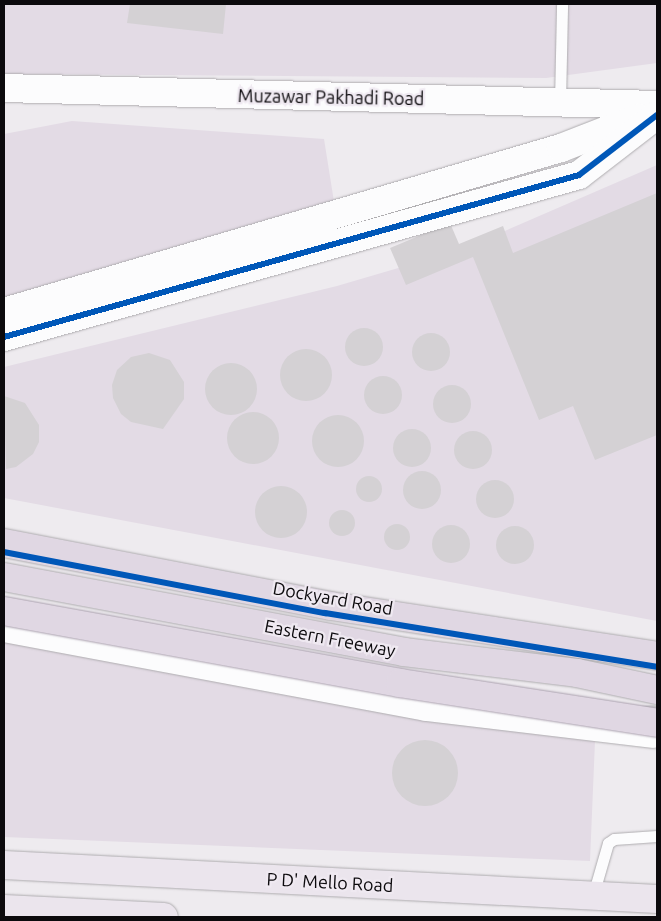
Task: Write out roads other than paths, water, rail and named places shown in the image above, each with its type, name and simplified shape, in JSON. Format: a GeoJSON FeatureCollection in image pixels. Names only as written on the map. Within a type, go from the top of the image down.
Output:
{"type":"FeatureCollection","features":[{"type":"Feature","properties":{"kind":"highway"},"geometry":{"type":"LineString","coordinates":[[4,543],[331,606],[657,656]]}},
{"type":"Feature","properties":{"kind":"highway","name":"Eastern Freeway"},"geometry":{"type":"LineString","coordinates":[[4,577],[404,652],[577,674],[657,690]]}},
{"type":"Feature","properties":{"kind":"highway","name":"Eastern Freeway"},"geometry":{"type":"LineString","coordinates":[[4,611],[400,683],[657,723]]}},
{"type":"Feature","properties":{"kind":"main road","name":"P D' Mello Road"},"geometry":{"type":"LineString","coordinates":[[12,866],[657,899]]}},
{"type":"Feature","properties":{"kind":"main road"},"geometry":{"type":"LineString","coordinates":[[12,866],[11,909],[164,917]]}},
{"type":"Feature","properties":{"kind":"street","name":"Muzawar Pakhadi Road"},"geometry":{"type":"LineString","coordinates":[[4,88],[657,106]]}},
{"type":"Feature","properties":{"kind":"street"},"geometry":{"type":"LineString","coordinates":[[4,312],[561,148],[657,110]]}},
{"type":"Feature","properties":{"kind":"street"},"geometry":{"type":"LineString","coordinates":[[4,338],[579,175],[657,115]]}},
{"type":"Feature","properties":{"kind":"street","name":"Dockyard Road"},"geometry":{"type":"LineString","coordinates":[[4,552],[325,613],[657,667]]}},
{"type":"Feature","properties":{"kind":"street"},"geometry":{"type":"LineString","coordinates":[[4,628],[427,707],[657,734]]}},
{"type":"Feature","properties":{"kind":"lane"},"geometry":{"type":"LineString","coordinates":[[560,103],[562,4]]}},
{"type":"Feature","properties":{"kind":"lane"},"geometry":{"type":"LineString","coordinates":[[592,896],[608,843],[614,839],[657,836]]}},
{"type":"Feature","properties":{"kind":"railway"},"geometry":{"type":"LineString","coordinates":[[499,710],[565,712],[657,707]]}}]}
